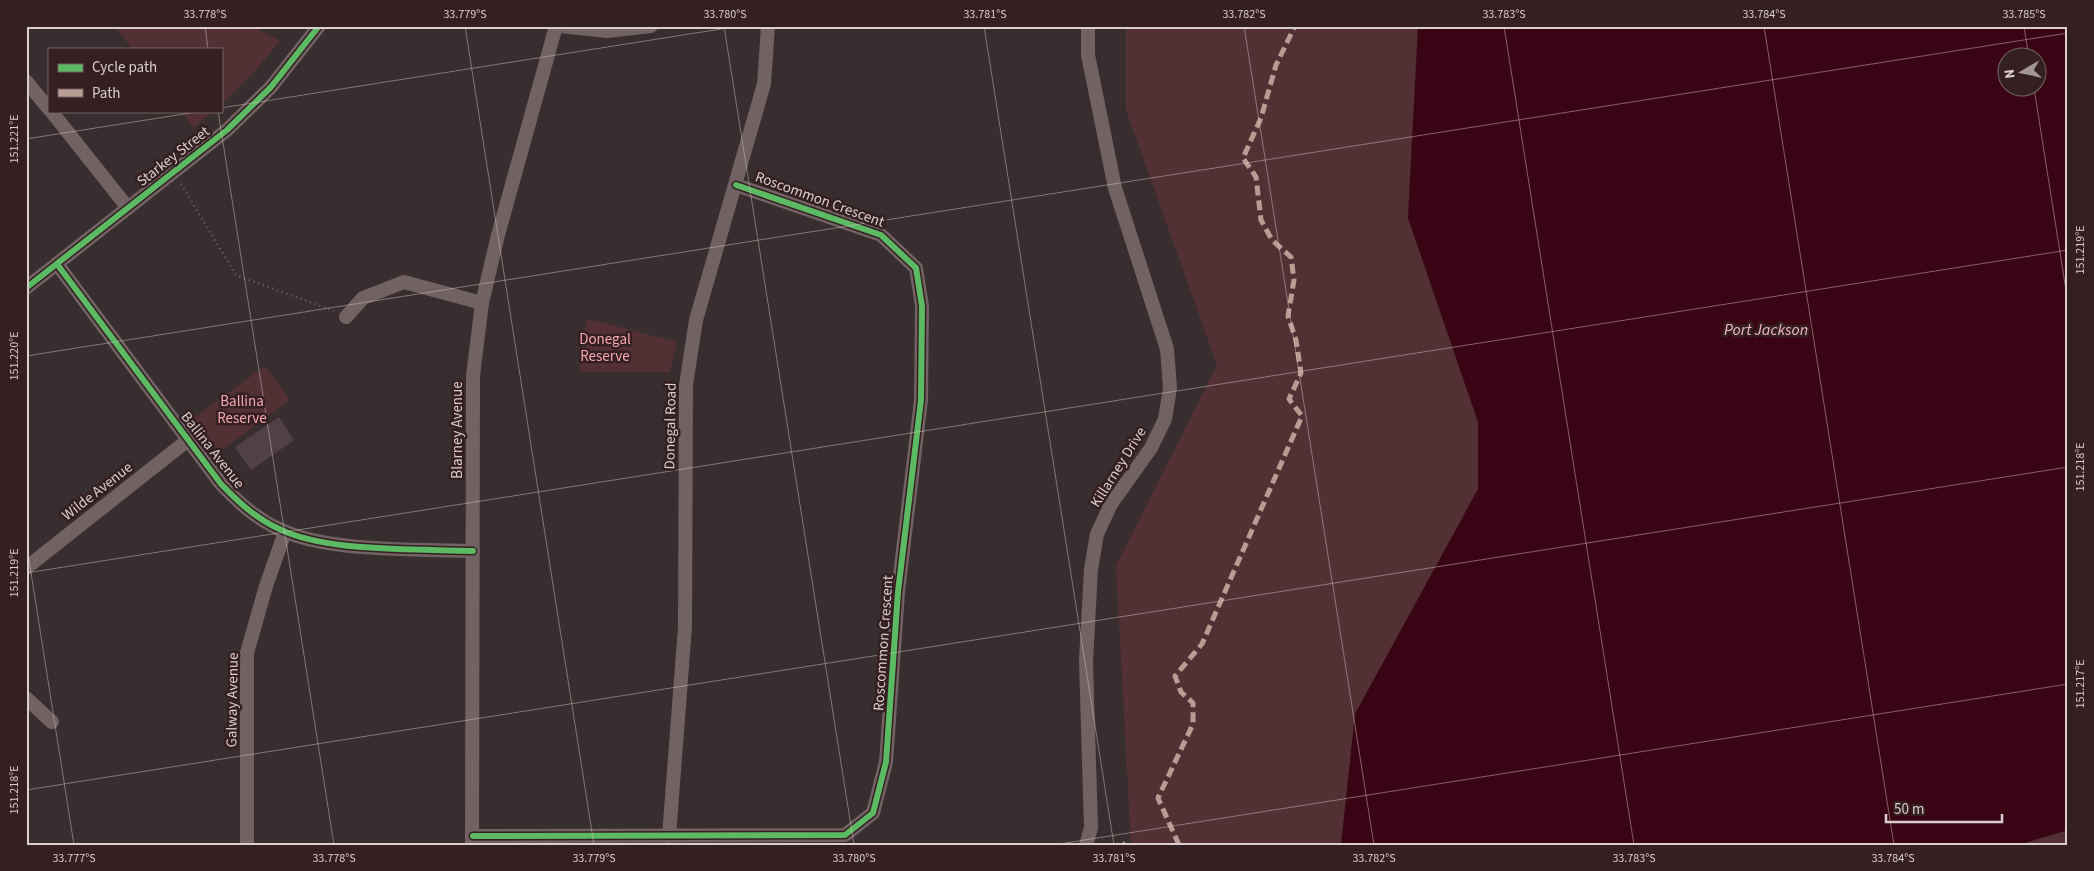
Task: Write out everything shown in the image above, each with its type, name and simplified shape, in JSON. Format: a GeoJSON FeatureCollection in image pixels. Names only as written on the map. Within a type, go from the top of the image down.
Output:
{"type":"FeatureCollection","features":[{"type":"Feature","properties":{"kind":"street","name":"Starkey Street"},"geometry":{"type":"LineString","coordinates":[[26,288],[227,130],[265,93],[319,26]]}},
{"type":"Feature","properties":{"kind":"street","name":"Blarney Avenue"},"geometry":{"type":"LineString","coordinates":[[473,840],[473,376],[482,303],[498,235],[556,26]]}},
{"type":"Feature","properties":{"kind":"street"},"geometry":{"type":"LineString","coordinates":[[560,26],[607,31],[649,26]]}},
{"type":"Feature","properties":{"kind":"street","name":"Donegal Road"},"geometry":{"type":"LineString","coordinates":[[669,836],[685,627],[686,385],[696,320],[764,84],[768,26]]}},
{"type":"Feature","properties":{"kind":"street","name":"Killarney Drive"},"geometry":{"type":"LineString","coordinates":[[1086,845],[1091,828],[1086,661],[1091,568],[1098,534],[1111,504],[1151,448],[1165,419],[1170,388],[1167,349],[1115,188],[1088,55],[1088,26]]}},
{"type":"Feature","properties":{"kind":"street"},"geometry":{"type":"LineString","coordinates":[[26,81],[48,108]]}},
{"type":"Feature","properties":{"kind":"street"},"geometry":{"type":"LineString","coordinates":[[52,112],[128,208]]}},
{"type":"Feature","properties":{"kind":"street","name":"Roscommon Crescent"},"geometry":{"type":"LineString","coordinates":[[473,840],[846,835],[873,813],[886,762],[898,592],[921,400],[922,306],[916,268],[881,235],[736,185]]}},
{"type":"Feature","properties":{"kind":"street","name":"Ballina Avenue"},"geometry":{"type":"LineString","coordinates":[[57,264],[221,484],[238,502],[257,517],[285,532],[339,545],[473,551]]}},
{"type":"Feature","properties":{"kind":"street"},"geometry":{"type":"LineString","coordinates":[[346,317],[363,298],[404,282],[482,303]]}},
{"type":"Feature","properties":{"kind":"street","name":"Wilde Avenue"},"geometry":{"type":"LineString","coordinates":[[26,568],[188,440]]}},
{"type":"Feature","properties":{"kind":"street","name":"Galway Avenue"},"geometry":{"type":"LineString","coordinates":[[248,845],[247,653],[266,586],[285,532]]}},
{"type":"Feature","properties":{"kind":"street"},"geometry":{"type":"LineString","coordinates":[[26,698],[52,722]]}},
{"type":"Feature","properties":{"kind":"path"},"geometry":{"type":"LineString","coordinates":[[174,172],[236,275],[324,305],[346,317]]}},
{"type":"Feature","properties":{"kind":"green space"},"geometry":{"type":"Polygon","coordinates":[[[115,26],[251,26],[280,41],[253,73],[222,104],[222,48],[131,48],[115,26]]]}},
{"type":"Feature","properties":{"kind":"green space"},"geometry":{"type":"Polygon","coordinates":[[[1126,26],[1418,26],[1408,218],[1478,422],[1478,490],[1355,714],[1341,845],[1131,845],[1116,566],[1217,365],[1126,110],[1126,26]]]}},
{"type":"Feature","properties":{"kind":"green space"},"geometry":{"type":"Polygon","coordinates":[[[182,112],[212,112],[194,128],[182,112]]]}},
{"type":"Feature","properties":{"kind":"green space","name":"Donegal Reserve"},"geometry":{"type":"Polygon","coordinates":[[[588,319],[677,342],[670,372],[580,372],[581,343],[588,319]]]}},
{"type":"Feature","properties":{"kind":"green space","name":"Ballina Reserve"},"geometry":{"type":"Polygon","coordinates":[[[265,366],[290,400],[219,452],[194,418],[265,366]]]}},
{"type":"Feature","properties":{"kind":"green space"},"geometry":{"type":"Polygon","coordinates":[[[2068,830],[2068,845],[2018,845],[2068,830]]]}},
{"type":"Feature","properties":{"kind":"water","name":"Port Jackson"},"geometry":{"type":"Polygon","coordinates":[[[1418,26],[2068,26],[2068,830],[2018,845],[1341,845],[1355,714],[1478,489],[1478,422],[1408,218],[1418,26]]]}},
{"type":"Feature","properties":{"kind":"building"},"geometry":{"type":"Polygon","coordinates":[[[279,417],[294,440],[251,470],[235,447],[279,417]]]}},
{"type":"Feature","properties":{"kind":"marked path"},"geometry":{"type":"LineString","coordinates":[[1179,845],[1158,798],[1193,724],[1193,703],[1181,692],[1175,676],[1202,644],[1302,416],[1289,399],[1301,373],[1296,340],[1288,316],[1294,280],[1291,257],[1272,240],[1261,220],[1256,177],[1243,158],[1261,118],[1276,65],[1295,26]]}},
{"type":"Feature","properties":{"kind":"cycle path"},"geometry":{"type":"LineString","coordinates":[[26,288],[227,130],[271,87],[319,26]]}},
{"type":"Feature","properties":{"kind":"cycle path"},"geometry":{"type":"LineString","coordinates":[[473,836],[845,835],[873,813],[886,762],[898,592],[921,400],[922,306],[916,268],[881,235],[736,185]]}},
{"type":"Feature","properties":{"kind":"cycle path"},"geometry":{"type":"LineString","coordinates":[[57,264],[221,484],[259,518],[286,532],[328,543],[377,548],[473,551]]}}]}
